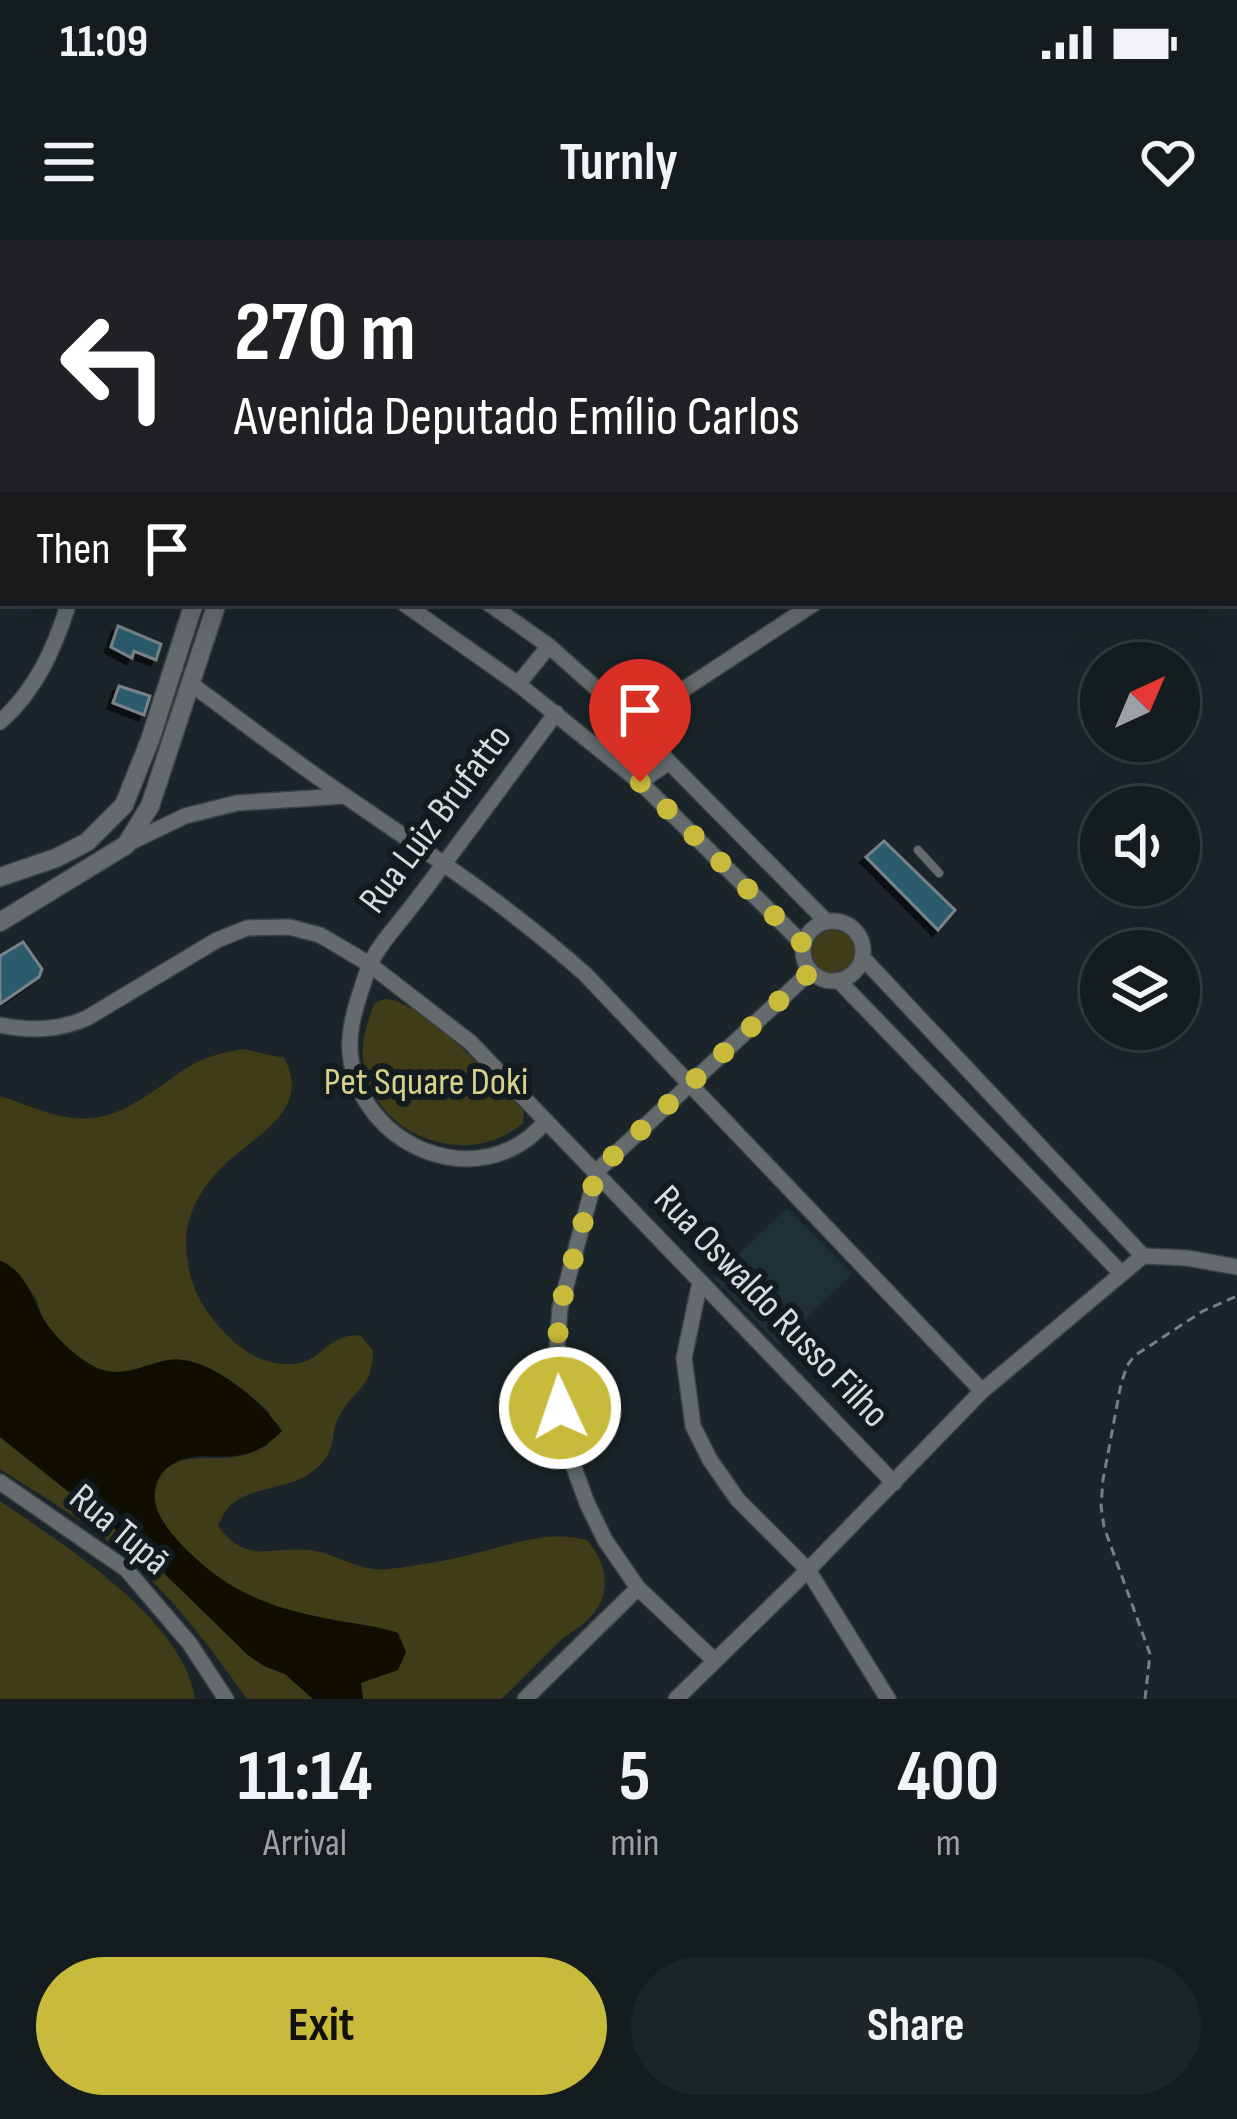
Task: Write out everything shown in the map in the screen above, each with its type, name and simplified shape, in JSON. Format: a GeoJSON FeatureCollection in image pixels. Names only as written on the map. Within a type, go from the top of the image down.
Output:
{"type":"FeatureCollection","features":[{"type":"Feature","properties":{"kind":"street"},"geometry":{"type":"LineString","coordinates":[[0,722],[48,662],[68,606]]}},
{"type":"Feature","properties":{"kind":"street"},"geometry":{"type":"LineString","coordinates":[[0,877],[87,842],[124,805],[193,606]]}},
{"type":"Feature","properties":{"kind":"street"},"geometry":{"type":"LineString","coordinates":[[126,845],[150,806],[216,606]]}},
{"type":"Feature","properties":{"kind":"street"},"geometry":{"type":"LineString","coordinates":[[407,606],[518,684],[640,782],[804,945]]}},
{"type":"Feature","properties":{"kind":"street"},"geometry":{"type":"LineString","coordinates":[[492,606],[549,646],[634,722],[826,921]]}},
{"type":"Feature","properties":{"kind":"street"},"geometry":{"type":"LineString","coordinates":[[634,722],[809,606]]}},
{"type":"Feature","properties":{"kind":"street"},"geometry":{"type":"LineString","coordinates":[[518,684],[549,646]]}},
{"type":"Feature","properties":{"kind":"street"},"geometry":{"type":"LineString","coordinates":[[191,683],[537,931],[585,974],[982,1391]]}},
{"type":"Feature","properties":{"kind":"street","name":"Rua Luiz Brufatto"},"geometry":{"type":"LineString","coordinates":[[369,964],[556,713]]}},
{"type":"Feature","properties":{"kind":"street"},"geometry":{"type":"LineString","coordinates":[[640,782],[669,762]]}},
{"type":"Feature","properties":{"kind":"street"},"geometry":{"type":"LineString","coordinates":[[0,922],[126,845],[185,816],[237,803],[344,796]]}},
{"type":"Feature","properties":{"kind":"street"},"geometry":{"type":"LineString","coordinates":[[826,921],[854,929],[862,943],[854,972],[838,980],[811,971],[804,958],[812,930],[826,921]]}},
{"type":"Feature","properties":{"kind":"street","name":"Rua Oswaldo Russo Filho"},"geometry":{"type":"LineString","coordinates":[[0,1024],[28,1030],[64,1028],[217,940],[248,928],[289,927],[320,934],[369,964],[470,1042],[894,1483]]}},
{"type":"Feature","properties":{"kind":"street"},"geometry":{"type":"LineString","coordinates":[[862,956],[1143,1256]]}},
{"type":"Feature","properties":{"kind":"street"},"geometry":{"type":"LineString","coordinates":[[369,964],[350,1030],[350,1053],[368,1104],[390,1129],[417,1148],[446,1159],[482,1158],[509,1152],[533,1137],[546,1121]]}},
{"type":"Feature","properties":{"kind":"street"},"geometry":{"type":"LineString","coordinates":[[714,1660],[638,1588],[605,1540],[587,1503],[565,1443],[555,1373],[560,1308],[597,1171],[811,971]]}},
{"type":"Feature","properties":{"kind":"street"},"geometry":{"type":"LineString","coordinates":[[838,980],[1121,1273]]}},
{"type":"Feature","properties":{"kind":"street"},"geometry":{"type":"LineString","coordinates":[[676,1699],[982,1391],[1143,1256],[1237,1267]]}},
{"type":"Feature","properties":{"kind":"street"},"geometry":{"type":"LineString","coordinates":[[700,1282],[684,1358],[693,1426],[738,1500],[808,1570],[888,1699]]}},
{"type":"Feature","properties":{"kind":"street","name":"Rua Tupã"},"geometry":{"type":"LineString","coordinates":[[0,1482],[126,1569],[190,1644],[226,1699]]}},
{"type":"Feature","properties":{"kind":"street"},"geometry":{"type":"LineString","coordinates":[[525,1699],[638,1588]]}},
{"type":"Feature","properties":{"kind":"lane"},"geometry":{"type":"LineString","coordinates":[[917,850],[939,873]]}},
{"type":"Feature","properties":{"kind":"path"},"geometry":{"type":"LineString","coordinates":[[1145,1699],[1150,1654],[1104,1527],[1101,1506],[1121,1384],[1134,1356],[1203,1311],[1237,1296]]}},
{"type":"Feature","properties":{"kind":"shaded area"},"geometry":{"type":"Polygon","coordinates":[[[787,1208],[852,1274],[779,1345],[714,1278],[787,1208]]]}},
{"type":"Feature","properties":{"kind":"shaded area"},"geometry":{"type":"Polygon","coordinates":[[[0,1261],[22,1278],[54,1333],[89,1364],[116,1372],[184,1360],[216,1372],[261,1406],[282,1431],[251,1452],[198,1456],[171,1465],[156,1488],[159,1514],[194,1557],[242,1591],[296,1612],[398,1633],[406,1652],[398,1670],[361,1683],[363,1699],[313,1699],[285,1674],[248,1655],[134,1544],[0,1437],[0,1261]]]}},
{"type":"Feature","properties":{"kind":"green space"},"geometry":{"type":"Polygon","coordinates":[[[833,930],[849,936],[855,952],[849,968],[833,974],[817,968],[811,952],[817,936],[833,930]]]}},
{"type":"Feature","properties":{"kind":"green space","name":"Pet Square Doki"},"geometry":{"type":"Polygon","coordinates":[[[384,999],[417,1012],[458,1044],[524,1111],[523,1123],[480,1144],[457,1145],[412,1132],[393,1118],[377,1100],[363,1059],[374,1004],[384,999]]]}},
{"type":"Feature","properties":{"kind":"green space"},"geometry":{"type":"Polygon","coordinates":[[[243,1049],[284,1058],[291,1093],[276,1120],[223,1166],[194,1207],[186,1243],[196,1292],[230,1339],[265,1360],[304,1362],[335,1341],[360,1335],[373,1350],[370,1373],[340,1415],[325,1459],[297,1480],[236,1501],[218,1526],[249,1550],[309,1550],[378,1569],[439,1561],[537,1538],[587,1540],[603,1571],[600,1603],[501,1699],[363,1699],[361,1683],[378,1627],[273,1606],[243,1593],[201,1563],[164,1524],[155,1503],[155,1484],[175,1463],[238,1456],[268,1445],[270,1413],[236,1385],[194,1363],[167,1360],[120,1373],[86,1362],[53,1332],[30,1289],[0,1261],[0,1096],[63,1116],[105,1116],[135,1103],[196,1063],[243,1049]]]}},
{"type":"Feature","properties":{"kind":"green space"},"geometry":{"type":"Polygon","coordinates":[[[0,1437],[134,1544],[248,1655],[285,1674],[313,1699],[247,1699],[190,1623],[125,1555],[0,1469],[0,1437]]]}},
{"type":"Feature","properties":{"kind":"green space"},"geometry":{"type":"Polygon","coordinates":[[[0,1501],[86,1561],[145,1613],[186,1669],[195,1699],[0,1699],[0,1501]]]}},
{"type":"Feature","properties":{"kind":"building"},"geometry":{"type":"Polygon","coordinates":[[[118,626],[161,644],[156,660],[134,651],[132,658],[111,647],[118,626]]]}},
{"type":"Feature","properties":{"kind":"building"},"geometry":{"type":"Polygon","coordinates":[[[119,686],[150,696],[144,715],[113,703],[119,686]]]}},
{"type":"Feature","properties":{"kind":"building"},"geometry":{"type":"Polygon","coordinates":[[[884,841],[955,910],[938,930],[866,857],[884,841]]]}},
{"type":"Feature","properties":{"kind":"building"},"geometry":{"type":"Polygon","coordinates":[[[23,942],[42,969],[39,977],[0,1004],[0,956],[23,942]]]}},
{"type":"Feature","properties":{"kind":"route"},"geometry":{"type":"LineString","coordinates":[[560,1408],[555,1373],[560,1308],[597,1171],[811,971],[804,945],[640,782]]}}]}
